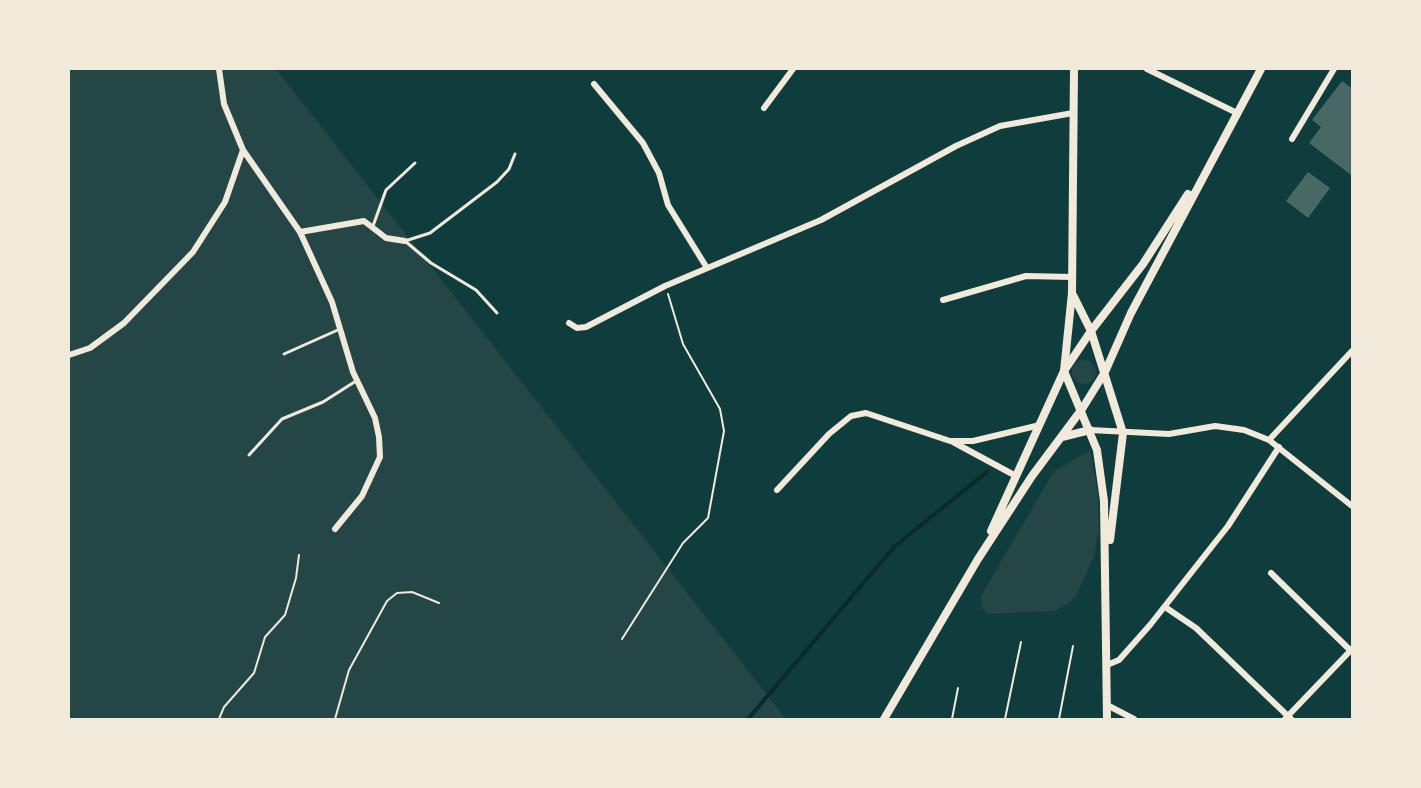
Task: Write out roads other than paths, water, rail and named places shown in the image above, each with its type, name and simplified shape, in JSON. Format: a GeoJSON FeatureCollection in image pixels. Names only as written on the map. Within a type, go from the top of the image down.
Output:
{"type":"FeatureCollection","features":[{"type":"Feature","properties":{"kind":"main road"},"geometry":{"type":"LineString","coordinates":[[884,719],[978,559],[1032,476],[1082,409],[1105,372],[1131,313],[1210,160],[1262,69]]}},
{"type":"Feature","properties":{"kind":"main road"},"geometry":{"type":"LineString","coordinates":[[978,559],[1064,371],[1091,331],[1143,264],[1210,160]]}},
{"type":"Feature","properties":{"kind":"main road"},"geometry":{"type":"LineString","coordinates":[[1061,437],[1090,430]]}},
{"type":"Feature","properties":{"kind":"street"},"geometry":{"type":"LineString","coordinates":[[219,69],[224,104],[243,150],[300,232],[332,302],[357,380],[375,418],[380,437],[380,457],[362,496],[335,529]]}},
{"type":"Feature","properties":{"kind":"street"},"geometry":{"type":"LineString","coordinates":[[764,108],[793,69]]}},
{"type":"Feature","properties":{"kind":"street"},"geometry":{"type":"LineString","coordinates":[[1074,69],[1072,293],[1064,371],[1082,409],[1097,450],[1104,501],[1107,562],[1107,719]]}},
{"type":"Feature","properties":{"kind":"street"},"geometry":{"type":"LineString","coordinates":[[1147,69],[1237,113]]}},
{"type":"Feature","properties":{"kind":"street"},"geometry":{"type":"LineString","coordinates":[[1292,139],[1334,69]]}},
{"type":"Feature","properties":{"kind":"street"},"geometry":{"type":"LineString","coordinates":[[594,84],[642,143],[659,173],[668,204],[707,268]]}},
{"type":"Feature","properties":{"kind":"street"},"geometry":{"type":"LineString","coordinates":[[569,323],[577,328],[586,327],[665,286],[821,220],[956,146],[1000,126],[1072,113]]}},
{"type":"Feature","properties":{"kind":"street"},"geometry":{"type":"LineString","coordinates":[[69,355],[90,348],[124,323],[193,252],[225,202],[243,150]]}},
{"type":"Feature","properties":{"kind":"street"},"geometry":{"type":"LineString","coordinates":[[300,232],[358,221],[373,226],[386,238],[405,241]]}},
{"type":"Feature","properties":{"kind":"street"},"geometry":{"type":"LineString","coordinates":[[943,300],[1026,276],[1072,276]]}},
{"type":"Feature","properties":{"kind":"street"},"geometry":{"type":"LineString","coordinates":[[1072,293],[1091,331],[1123,433],[1107,562]]}},
{"type":"Feature","properties":{"kind":"street"},"geometry":{"type":"LineString","coordinates":[[1269,440],[1352,351]]}},
{"type":"Feature","properties":{"kind":"street"},"geometry":{"type":"LineString","coordinates":[[777,490],[829,434],[851,417],[866,413],[950,441],[1016,476]]}},
{"type":"Feature","properties":{"kind":"street"},"geometry":{"type":"LineString","coordinates":[[950,441],[973,441],[1040,425]]}},
{"type":"Feature","properties":{"kind":"street"},"geometry":{"type":"LineString","coordinates":[[1090,430],[1169,434],[1215,426],[1244,429],[1279,447],[1352,506]]}},
{"type":"Feature","properties":{"kind":"street"},"geometry":{"type":"LineString","coordinates":[[1107,665],[1119,660],[1165,607],[1228,526],[1279,447]]}},
{"type":"Feature","properties":{"kind":"street"},"geometry":{"type":"LineString","coordinates":[[1165,607],[1196,628],[1288,718],[1351,649],[1271,573]]}},
{"type":"Feature","properties":{"kind":"street"},"geometry":{"type":"LineString","coordinates":[[1107,705],[1134,719]]}},
{"type":"Feature","properties":{"kind":"lane"},"geometry":{"type":"LineString","coordinates":[[405,241],[430,233],[497,182],[509,169],[515,154]]}},
{"type":"Feature","properties":{"kind":"lane"},"geometry":{"type":"LineString","coordinates":[[373,226],[386,190],[415,163]]}},
{"type":"Feature","properties":{"kind":"lane"},"geometry":{"type":"LineString","coordinates":[[405,241],[431,263],[476,291],[497,313]]}},
{"type":"Feature","properties":{"kind":"lane"},"geometry":{"type":"LineString","coordinates":[[284,354],[340,328]]}},
{"type":"Feature","properties":{"kind":"lane"},"geometry":{"type":"LineString","coordinates":[[249,455],[282,419],[323,402],[357,380]]}},
{"type":"Feature","properties":{"kind":"waterway"},"geometry":{"type":"LineString","coordinates":[[748,719],[894,547],[988,471]]}}]}
